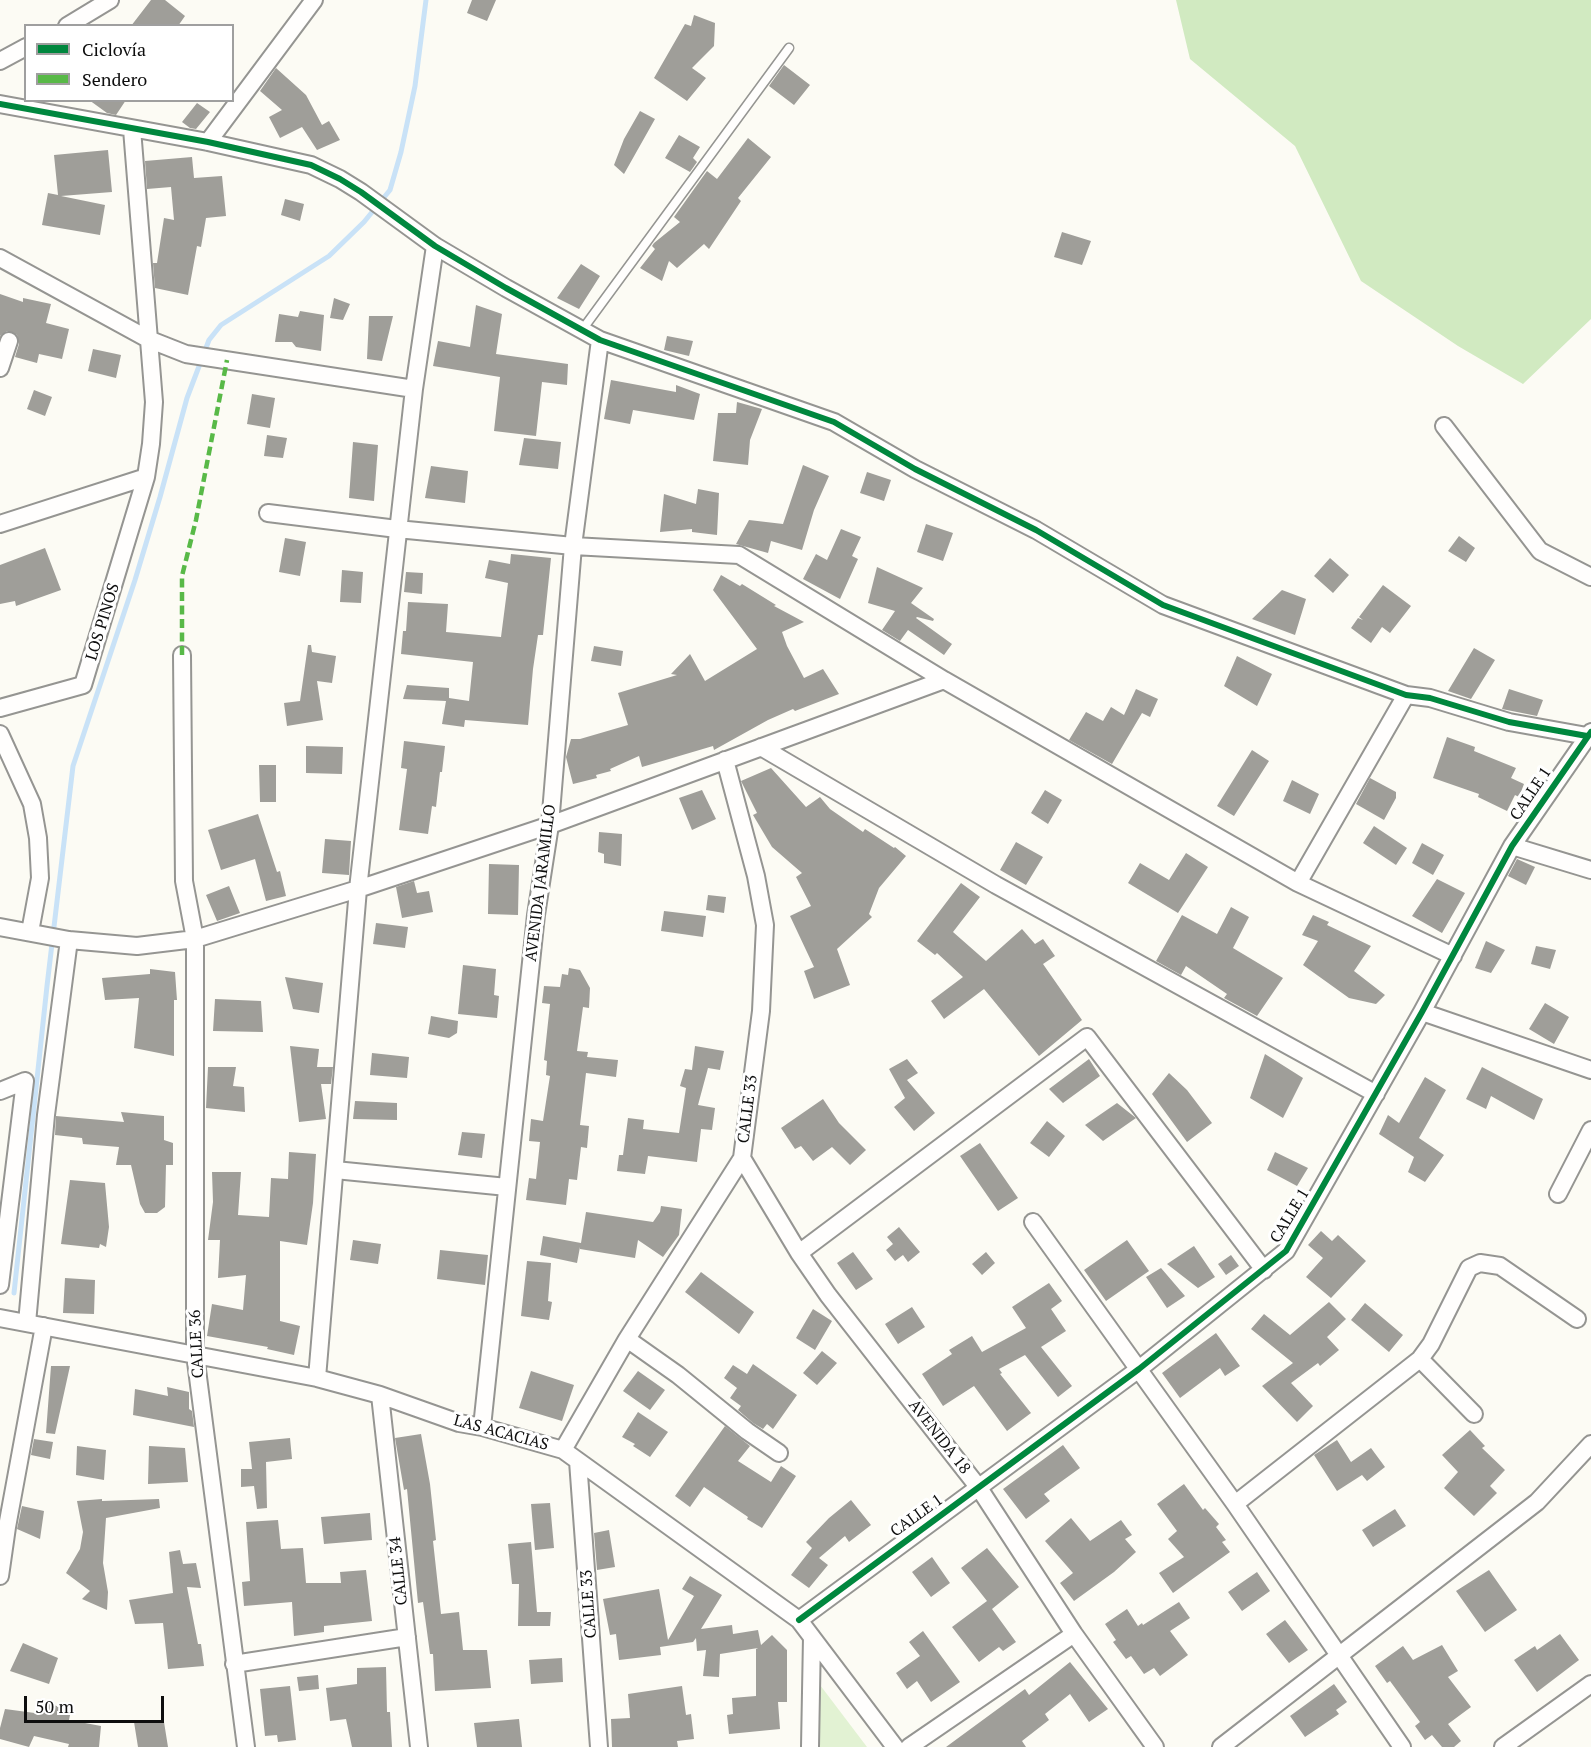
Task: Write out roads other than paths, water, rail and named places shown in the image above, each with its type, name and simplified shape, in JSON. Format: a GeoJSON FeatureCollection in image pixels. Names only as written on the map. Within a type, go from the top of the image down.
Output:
{"type":"FeatureCollection","features":[{"type":"Feature","properties":{"kind":"street"},"geometry":{"type":"LineString","coordinates":[[69,24],[110,0]]}},
{"type":"Feature","properties":{"kind":"street"},"geometry":{"type":"LineString","coordinates":[[208,142],[314,0]]}},
{"type":"Feature","properties":{"kind":"street"},"geometry":{"type":"LineString","coordinates":[[0,61],[24,48]]}},
{"type":"Feature","properties":{"kind":"street"},"geometry":{"type":"LineString","coordinates":[[0,104],[208,142],[311,165],[361,192],[435,246],[600,340],[834,422],[915,469],[1036,530],[1164,605],[1406,695],[1430,698],[1509,722],[1589,734]]}},
{"type":"Feature","properties":{"kind":"street"},"geometry":{"type":"LineString","coordinates":[[0,525],[146,477],[154,402],[132,129]]}},
{"type":"Feature","properties":{"kind":"street"},"geometry":{"type":"LineString","coordinates":[[318,1378],[358,889],[397,529],[435,246]]}},
{"type":"Feature","properties":{"kind":"street"},"geometry":{"type":"LineString","coordinates":[[0,258],[148,339],[186,354],[414,389]]}},
{"type":"Feature","properties":{"kind":"street","name":"AVENIDA JARAMILLO"},"geometry":{"type":"LineString","coordinates":[[482,1427],[536,915],[550,825],[573,546],[600,340]]}},
{"type":"Feature","properties":{"kind":"street"},"geometry":{"type":"LineString","coordinates":[[0,368],[9,341]]}},
{"type":"Feature","properties":{"kind":"street"},"geometry":{"type":"LineString","coordinates":[[1444,426],[1540,551],[1591,577]]}},
{"type":"Feature","properties":{"kind":"street","name":"LOS PINOS"},"geometry":{"type":"LineString","coordinates":[[0,708],[83,685],[146,477]]}},
{"type":"Feature","properties":{"kind":"street"},"geometry":{"type":"LineString","coordinates":[[268,513],[397,529],[573,546],[739,555],[944,680],[1298,883],[1453,956]]}},
{"type":"Feature","properties":{"kind":"street","name":"CALLE 36"},"geometry":{"type":"LineString","coordinates":[[182,655],[184,881],[195,939],[195,1354],[246,1747]]}},
{"type":"Feature","properties":{"kind":"street"},"geometry":{"type":"LineString","coordinates":[[0,927],[65,939],[137,946],[195,939],[358,889],[550,825],[944,680]]}},
{"type":"Feature","properties":{"kind":"street"},"geometry":{"type":"LineString","coordinates":[[1298,883],[1406,695]]}},
{"type":"Feature","properties":{"kind":"street"},"geometry":{"type":"LineString","coordinates":[[0,734],[32,804],[38,838],[40,878],[36,933]]}},
{"type":"Feature","properties":{"kind":"street","name":"CALLE 1"},"geometry":{"type":"LineString","coordinates":[[799,1620],[1139,1369],[1287,1251],[1422,1012],[1512,846],[1589,734]]}},
{"type":"Feature","properties":{"kind":"street"},"geometry":{"type":"LineString","coordinates":[[761,747],[996,885],[1376,1094]]}},
{"type":"Feature","properties":{"kind":"street","name":"CALLE 33"},"geometry":{"type":"LineString","coordinates":[[563,1450],[627,1339],[742,1158],[761,1011],[765,925],[756,876],[725,760]]}},
{"type":"Feature","properties":{"kind":"street"},"geometry":{"type":"LineString","coordinates":[[1512,846],[1591,870]]}},
{"type":"Feature","properties":{"kind":"street"},"geometry":{"type":"LineString","coordinates":[[0,1576],[3,1525],[35,1324],[46,1115],[65,939]]}},
{"type":"Feature","properties":{"kind":"street"},"geometry":{"type":"LineString","coordinates":[[1422,1012],[1591,1070]]}},
{"type":"Feature","properties":{"kind":"street"},"geometry":{"type":"LineString","coordinates":[[799,1253],[1088,1037],[1264,1270]]}},
{"type":"Feature","properties":{"kind":"street"},"geometry":{"type":"LineString","coordinates":[[0,1091],[25,1081],[0,1285]]}},
{"type":"Feature","properties":{"kind":"street"},"geometry":{"type":"LineString","coordinates":[[1558,1194],[1591,1130]]}},
{"type":"Feature","properties":{"kind":"street","name":"AVENIDA 18"},"geometry":{"type":"LineString","coordinates":[[742,1158],[799,1253],[828,1295],[979,1488],[1074,1634],[1155,1747]]}},
{"type":"Feature","properties":{"kind":"street"},"geometry":{"type":"LineString","coordinates":[[335,1170],[507,1187]]}},
{"type":"Feature","properties":{"kind":"street"},"geometry":{"type":"LineString","coordinates":[[1033,1222],[1235,1503],[1402,1747]]}},
{"type":"Feature","properties":{"kind":"street"},"geometry":{"type":"LineString","coordinates":[[1235,1503],[1420,1359],[1431,1344],[1468,1268],[1480,1263],[1500,1266],[1576,1319]]}},
{"type":"Feature","properties":{"kind":"street","name":"LAS ACACIAS"},"geometry":{"type":"LineString","coordinates":[[0,1318],[318,1378],[380,1395],[459,1423],[482,1427],[563,1450],[799,1620],[895,1747]]}},
{"type":"Feature","properties":{"kind":"street"},"geometry":{"type":"LineString","coordinates":[[627,1339],[678,1375],[747,1431],[779,1453]]}},
{"type":"Feature","properties":{"kind":"street"},"geometry":{"type":"LineString","coordinates":[[1420,1359],[1473,1414]]}},
{"type":"Feature","properties":{"kind":"street","name":"CALLE 34"},"geometry":{"type":"LineString","coordinates":[[380,1395],[419,1747]]}},
{"type":"Feature","properties":{"kind":"street"},"geometry":{"type":"LineString","coordinates":[[1221,1747],[1537,1502],[1591,1444]]}},
{"type":"Feature","properties":{"kind":"street","name":"CALLE 33"},"geometry":{"type":"LineString","coordinates":[[578,1461],[599,1747]]}},
{"type":"Feature","properties":{"kind":"street"},"geometry":{"type":"LineString","coordinates":[[909,1747],[1074,1634]]}},
{"type":"Feature","properties":{"kind":"street"},"geometry":{"type":"LineString","coordinates":[[234,1664],[406,1637]]}},
{"type":"Feature","properties":{"kind":"street"},"geometry":{"type":"LineString","coordinates":[[810,1747],[812,1637]]}},
{"type":"Feature","properties":{"kind":"street"},"geometry":{"type":"LineString","coordinates":[[1503,1747],[1591,1684]]}},
{"type":"Feature","properties":{"kind":"lane"},"geometry":{"type":"LineString","coordinates":[[582,330],[789,48]]}},
{"type":"Feature","properties":{"kind":"waterway"},"geometry":{"type":"LineString","coordinates":[[14,1293],[73,766],[135,580],[187,398],[209,340],[221,325],[329,256],[364,222],[390,190],[401,152],[415,86],[426,0]]}}]}
